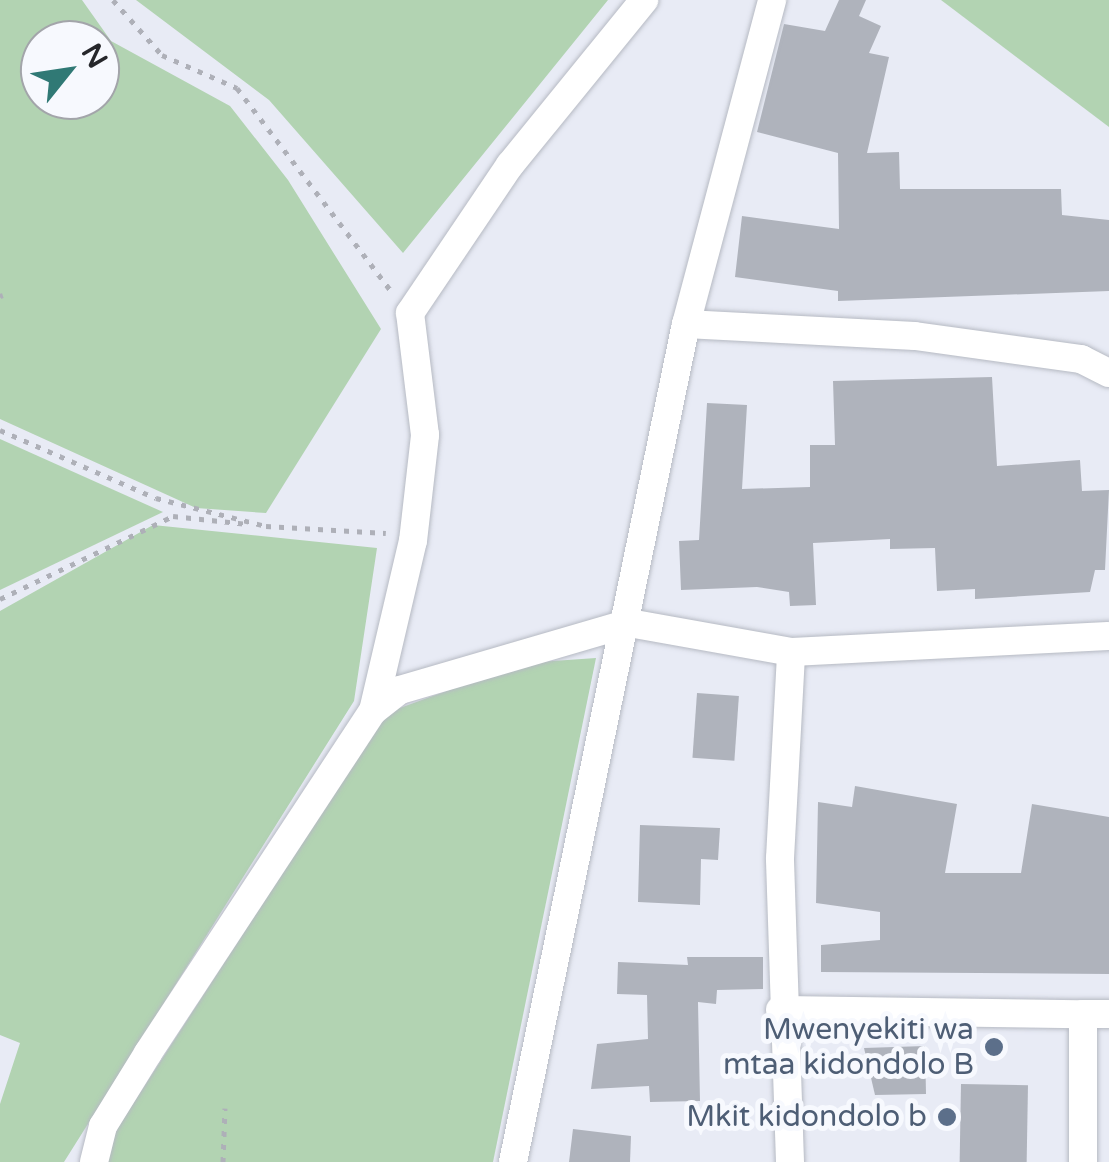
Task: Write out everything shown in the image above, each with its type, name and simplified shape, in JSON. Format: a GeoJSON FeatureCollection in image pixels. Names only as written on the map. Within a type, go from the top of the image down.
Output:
{"type":"FeatureCollection","features":[{"type":"Feature","properties":{"kind":"street"},"geometry":{"type":"LineString","coordinates":[[90,1158],[373,711],[414,535],[426,435],[410,312],[510,165],[644,0]]}},
{"type":"Feature","properties":{"kind":"street"},"geometry":{"type":"LineString","coordinates":[[513,1162],[629,622],[686,324],[772,0]]}},
{"type":"Feature","properties":{"kind":"street"},"geometry":{"type":"LineString","coordinates":[[686,324],[915,336],[1080,359],[1109,373]]}},
{"type":"Feature","properties":{"kind":"street"},"geometry":{"type":"LineString","coordinates":[[373,711],[437,676],[629,622],[791,652],[1109,636]]}},
{"type":"Feature","properties":{"kind":"street"},"geometry":{"type":"LineString","coordinates":[[790,1162],[780,1010],[791,652]]}},
{"type":"Feature","properties":{"kind":"street"},"geometry":{"type":"LineString","coordinates":[[780,1010],[1096,1014],[1083,1162]]}},
{"type":"Feature","properties":{"kind":"path"},"geometry":{"type":"LineString","coordinates":[[113,0],[162,56],[249,101],[410,312]]}},
{"type":"Feature","properties":{"kind":"path"},"geometry":{"type":"LineString","coordinates":[[0,430],[156,498],[266,526]]}},
{"type":"Feature","properties":{"kind":"path"},"geometry":{"type":"LineString","coordinates":[[0,598],[173,516],[414,535]]}},
{"type":"Feature","properties":{"kind":"path"},"geometry":{"type":"LineString","coordinates":[[224,1162],[225,1108]]}},
{"type":"Feature","properties":{"kind":"green space"},"geometry":{"type":"Polygon","coordinates":[[[0,0],[82,0],[96,20],[20,20],[20,120],[120,120],[120,46],[230,106],[288,180],[381,329],[266,513],[196,508],[0,419],[0,0]]]}},
{"type":"Feature","properties":{"kind":"green space"},"geometry":{"type":"Polygon","coordinates":[[[136,0],[608,0],[403,253],[269,100],[136,0]]]}},
{"type":"Feature","properties":{"kind":"green space"},"geometry":{"type":"Polygon","coordinates":[[[941,0],[1109,0],[1109,127],[941,0]]]}},
{"type":"Feature","properties":{"kind":"green space"},"geometry":{"type":"Polygon","coordinates":[[[0,439],[163,512],[0,590],[0,439]]]}},
{"type":"Feature","properties":{"kind":"green space"},"geometry":{"type":"Polygon","coordinates":[[[153,525],[377,548],[354,701],[64,1162],[0,1162],[0,1104],[20,1043],[0,1035],[0,611],[153,525]]]}},
{"type":"Feature","properties":{"kind":"green space"},"geometry":{"type":"Polygon","coordinates":[[[596,658],[493,1162],[108,1162],[116,1130],[386,713],[524,663],[596,658]]]}},
{"type":"Feature","properties":{"kind":"building"},"geometry":{"type":"Polygon","coordinates":[[[839,0],[866,0],[859,16],[881,26],[869,53],[889,57],[867,153],[899,152],[900,189],[1061,189],[1062,215],[1109,220],[1109,291],[838,301],[838,291],[735,277],[742,216],[839,229],[838,153],[757,132],[784,24],[825,31],[839,0]]]}},
{"type":"Feature","properties":{"kind":"building"},"geometry":{"type":"Polygon","coordinates":[[[992,377],[997,466],[1080,460],[1082,491],[1109,490],[1105,570],[1095,570],[1090,592],[975,599],[975,589],[937,591],[935,548],[890,549],[890,539],[813,543],[816,605],[790,606],[789,592],[757,587],[681,590],[679,541],[699,540],[707,403],[747,405],[742,489],[810,487],[810,445],[835,445],[833,381],[992,377]]]}},
{"type":"Feature","properties":{"kind":"building"},"geometry":{"type":"Polygon","coordinates":[[[697,693],[739,696],[734,761],[692,758],[697,693]]]}},
{"type":"Feature","properties":{"kind":"building"},"geometry":{"type":"Polygon","coordinates":[[[855,786],[957,804],[945,873],[1021,873],[1032,804],[1109,817],[1109,974],[821,972],[821,945],[880,940],[880,912],[816,903],[818,802],[852,807],[855,786]]]}},
{"type":"Feature","properties":{"kind":"building"},"geometry":{"type":"Polygon","coordinates":[[[640,825],[720,828],[718,860],[701,859],[700,905],[638,902],[640,825]]]}},
{"type":"Feature","properties":{"kind":"building"},"geometry":{"type":"Polygon","coordinates":[[[687,957],[763,957],[763,989],[717,990],[716,1004],[698,1002],[700,1101],[650,1102],[649,1086],[591,1089],[597,1044],[648,1039],[647,995],[617,994],[618,962],[688,965],[687,957]]]}},
{"type":"Feature","properties":{"kind":"building"},"geometry":{"type":"Polygon","coordinates":[[[925,1046],[926,1094],[875,1095],[864,1048],[925,1046]]]}},
{"type":"Feature","properties":{"kind":"building"},"geometry":{"type":"Polygon","coordinates":[[[961,1084],[1028,1085],[1027,1162],[960,1162],[961,1084]]]}},
{"type":"Feature","properties":{"kind":"building"},"geometry":{"type":"Polygon","coordinates":[[[573,1129],[631,1136],[630,1162],[569,1162],[573,1129]]]}},
{"type":"Feature","properties":{"kind":"place","name":"Mwenyekiti wa mtaa kidondolo B"},"geometry":{"type":"Point","coordinates":[994,1047]}},
{"type":"Feature","properties":{"kind":"place","name":"Mkit kidondolo b"},"geometry":{"type":"Point","coordinates":[947,1117]}}]}
